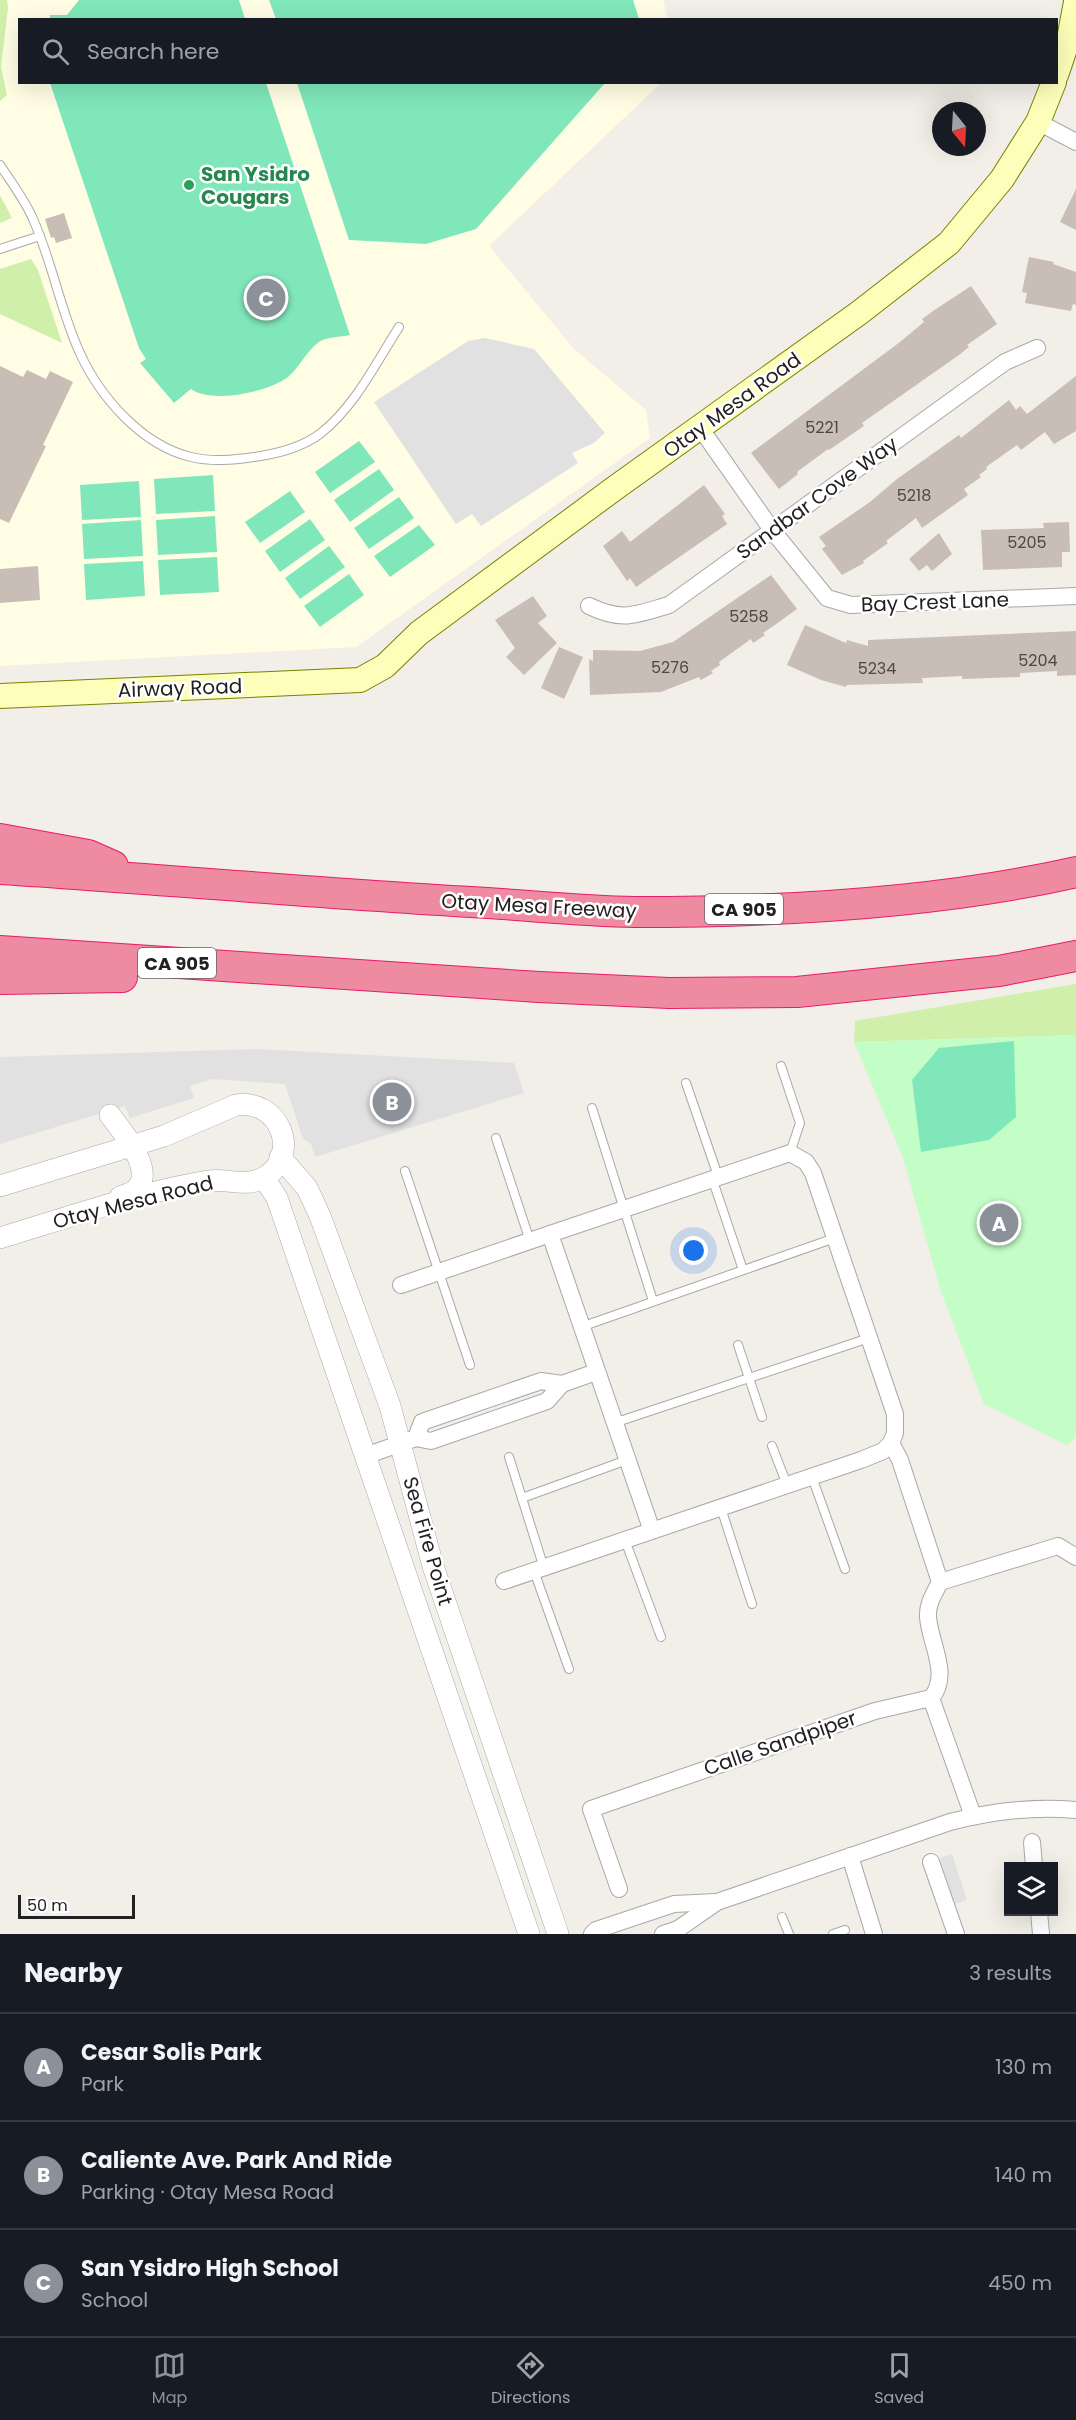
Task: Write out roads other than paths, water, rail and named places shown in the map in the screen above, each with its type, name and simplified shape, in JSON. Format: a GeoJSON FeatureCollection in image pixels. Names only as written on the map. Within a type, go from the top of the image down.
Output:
{"type":"FeatureCollection","features":[{"type":"Feature","properties":{"kind":"highway"},"geometry":{"type":"LineString","coordinates":[[0,840],[88,855],[140,878]]}},
{"type":"Feature","properties":{"kind":"highway","name":"Otay Mesa Freeway"},"geometry":{"type":"LineString","coordinates":[[0,868],[409,899],[632,912],[798,908],[930,896],[1046,879],[1076,872]]}},
{"type":"Feature","properties":{"kind":"highway","name":"CA 905"},"geometry":{"type":"LineString","coordinates":[[0,951],[539,987],[669,993],[797,992],[999,971],[1076,956]]}},
{"type":"Feature","properties":{"kind":"highway"},"geometry":{"type":"LineString","coordinates":[[0,979],[353,975]]}},
{"type":"Feature","properties":{"kind":"main road"},"geometry":{"type":"LineString","coordinates":[[1058,69],[1070,34],[1076,2]]}},
{"type":"Feature","properties":{"kind":"main road","name":"Otay Mesa Road"},"geometry":{"type":"LineString","coordinates":[[360,680],[385,666],[419,633],[615,488],[904,280],[949,243],[1002,179],[1038,122],[1053,84]]}},
{"type":"Feature","properties":{"kind":"main road","name":"Airway Road"},"geometry":{"type":"LineString","coordinates":[[0,696],[360,680]]}},
{"type":"Feature","properties":{"kind":"street"},"geometry":{"type":"LineString","coordinates":[[1038,122],[1076,142]]}},
{"type":"Feature","properties":{"kind":"street","name":"Sandbar Cove Way"},"geometry":{"type":"LineString","coordinates":[[588,606],[609,615],[629,616],[669,605],[1005,362],[1037,348]]}},
{"type":"Feature","properties":{"kind":"street","name":"Bay Crest Lane"},"geometry":{"type":"LineString","coordinates":[[700,429],[772,530],[827,598],[851,605],[1076,596]]}},
{"type":"Feature","properties":{"kind":"street"},"geometry":{"type":"LineString","coordinates":[[0,1186],[164,1136],[219,1111],[244,1104],[262,1108],[271,1114],[280,1125],[283,1137],[280,1157],[271,1173],[264,1178]]}},
{"type":"Feature","properties":{"kind":"street"},"geometry":{"type":"LineString","coordinates":[[90,1210],[135,1191],[140,1184],[139,1160],[133,1146],[110,1115],[110,1133],[101,1156]]}},
{"type":"Feature","properties":{"kind":"street"},"geometry":{"type":"LineString","coordinates":[[400,1285],[790,1153],[806,1162],[813,1173],[895,1414],[895,1433],[891,1443],[883,1450],[861,1460],[504,1581]]}},
{"type":"Feature","properties":{"kind":"street","name":"Sea Fire Point"},"geometry":{"type":"LineString","coordinates":[[280,1157],[307,1188],[320,1216],[390,1406],[408,1441],[433,1566],[558,1934]]}},
{"type":"Feature","properties":{"kind":"street","name":"Sea Fire Point"},"geometry":{"type":"LineString","coordinates":[[264,1178],[277,1198],[529,1934]]}},
{"type":"Feature","properties":{"kind":"street","name":"Otay Mesa Road"},"geometry":{"type":"LineString","coordinates":[[0,1238],[90,1210],[203,1182],[222,1179],[249,1183],[264,1178]]}},
{"type":"Feature","properties":{"kind":"street"},"geometry":{"type":"LineString","coordinates":[[550,1234],[652,1531]]}},
{"type":"Feature","properties":{"kind":"street"},"geometry":{"type":"LineString","coordinates":[[365,1456],[408,1441],[431,1441],[547,1401],[562,1384],[596,1372]]}},
{"type":"Feature","properties":{"kind":"street"},"geometry":{"type":"LineString","coordinates":[[891,1443],[900,1461],[940,1582]]}},
{"type":"Feature","properties":{"kind":"street"},"geometry":{"type":"LineString","coordinates":[[973,1816],[931,1698],[939,1689],[941,1678],[928,1617],[930,1601],[940,1582],[1058,1546],[1076,1557]]}},
{"type":"Feature","properties":{"kind":"street","name":"Calle Sandpiper"},"geometry":{"type":"LineString","coordinates":[[619,1889],[591,1809],[884,1708],[931,1698]]}},
{"type":"Feature","properties":{"kind":"street"},"geometry":{"type":"LineString","coordinates":[[663,1934],[678,1929],[717,1902],[973,1816],[1036,1809],[1076,1810]]}},
{"type":"Feature","properties":{"kind":"street"},"geometry":{"type":"LineString","coordinates":[[1032,1842],[1034,1862]]}},
{"type":"Feature","properties":{"kind":"street"},"geometry":{"type":"LineString","coordinates":[[850,1856],[874,1934]]}},
{"type":"Feature","properties":{"kind":"street"},"geometry":{"type":"LineString","coordinates":[[931,1862],[956,1934]]}},
{"type":"Feature","properties":{"kind":"street"},"geometry":{"type":"LineString","coordinates":[[592,1934],[596,1930],[674,1904],[717,1902]]}},
{"type":"Feature","properties":{"kind":"street"},"geometry":{"type":"LineString","coordinates":[[1039,1916],[1041,1934]]}},
{"type":"Feature","properties":{"kind":"lane"},"geometry":{"type":"LineString","coordinates":[[0,165],[32,216],[79,352],[110,404],[135,428],[190,457],[223,461],[267,456],[292,448],[321,433],[357,393],[399,327]]}},
{"type":"Feature","properties":{"kind":"lane"},"geometry":{"type":"LineString","coordinates":[[0,249],[40,236]]}},
{"type":"Feature","properties":{"kind":"lane"},"geometry":{"type":"LineString","coordinates":[[781,1066],[800,1124],[790,1153]]}},
{"type":"Feature","properties":{"kind":"lane"},"geometry":{"type":"LineString","coordinates":[[686,1083],[742,1270]]}},
{"type":"Feature","properties":{"kind":"lane"},"geometry":{"type":"LineString","coordinates":[[592,1108],[653,1301]]}},
{"type":"Feature","properties":{"kind":"lane"},"geometry":{"type":"LineString","coordinates":[[496,1138],[530,1241]]}},
{"type":"Feature","properties":{"kind":"lane"},"geometry":{"type":"LineString","coordinates":[[405,1171],[470,1365]]}},
{"type":"Feature","properties":{"kind":"lane"},"geometry":{"type":"LineString","coordinates":[[581,1327],[835,1238]]}},
{"type":"Feature","properties":{"kind":"lane"},"geometry":{"type":"LineString","coordinates":[[614,1424],[869,1338]]}},
{"type":"Feature","properties":{"kind":"lane"},"geometry":{"type":"LineString","coordinates":[[738,1345],[762,1417]]}},
{"type":"Feature","properties":{"kind":"lane"},"geometry":{"type":"LineString","coordinates":[[772,1446],[787,1485]]}},
{"type":"Feature","properties":{"kind":"lane"},"geometry":{"type":"LineString","coordinates":[[509,1457],[569,1669]]}},
{"type":"Feature","properties":{"kind":"lane"},"geometry":{"type":"LineString","coordinates":[[522,1497],[627,1460]]}},
{"type":"Feature","properties":{"kind":"lane"},"geometry":{"type":"LineString","coordinates":[[812,1477],[845,1569]]}},
{"type":"Feature","properties":{"kind":"lane"},"geometry":{"type":"LineString","coordinates":[[721,1508],[752,1604]]}},
{"type":"Feature","properties":{"kind":"lane"},"geometry":{"type":"LineString","coordinates":[[625,1540],[661,1637]]}},
{"type":"Feature","properties":{"kind":"lane"},"geometry":{"type":"LineString","coordinates":[[782,1917],[789,1934]]}},
{"type":"Feature","properties":{"kind":"lane"},"geometry":{"type":"LineString","coordinates":[[833,1934],[845,1930]]}},
{"type":"Feature","properties":{"kind":"place","name":"San Ysidro Cougars"},"geometry":{"type":"Point","coordinates":[189,185]}},
{"type":"Feature","properties":{"kind":"place","name":"San Ysidro High School"},"geometry":{"type":"Point","coordinates":[266,298]}},
{"type":"Feature","properties":{"kind":"place","name":"Caliente Ave. Park And Ride"},"geometry":{"type":"Point","coordinates":[392,1102]}},
{"type":"Feature","properties":{"kind":"place","name":"Cesar Solis Park"},"geometry":{"type":"Point","coordinates":[999,1223]}}]}
